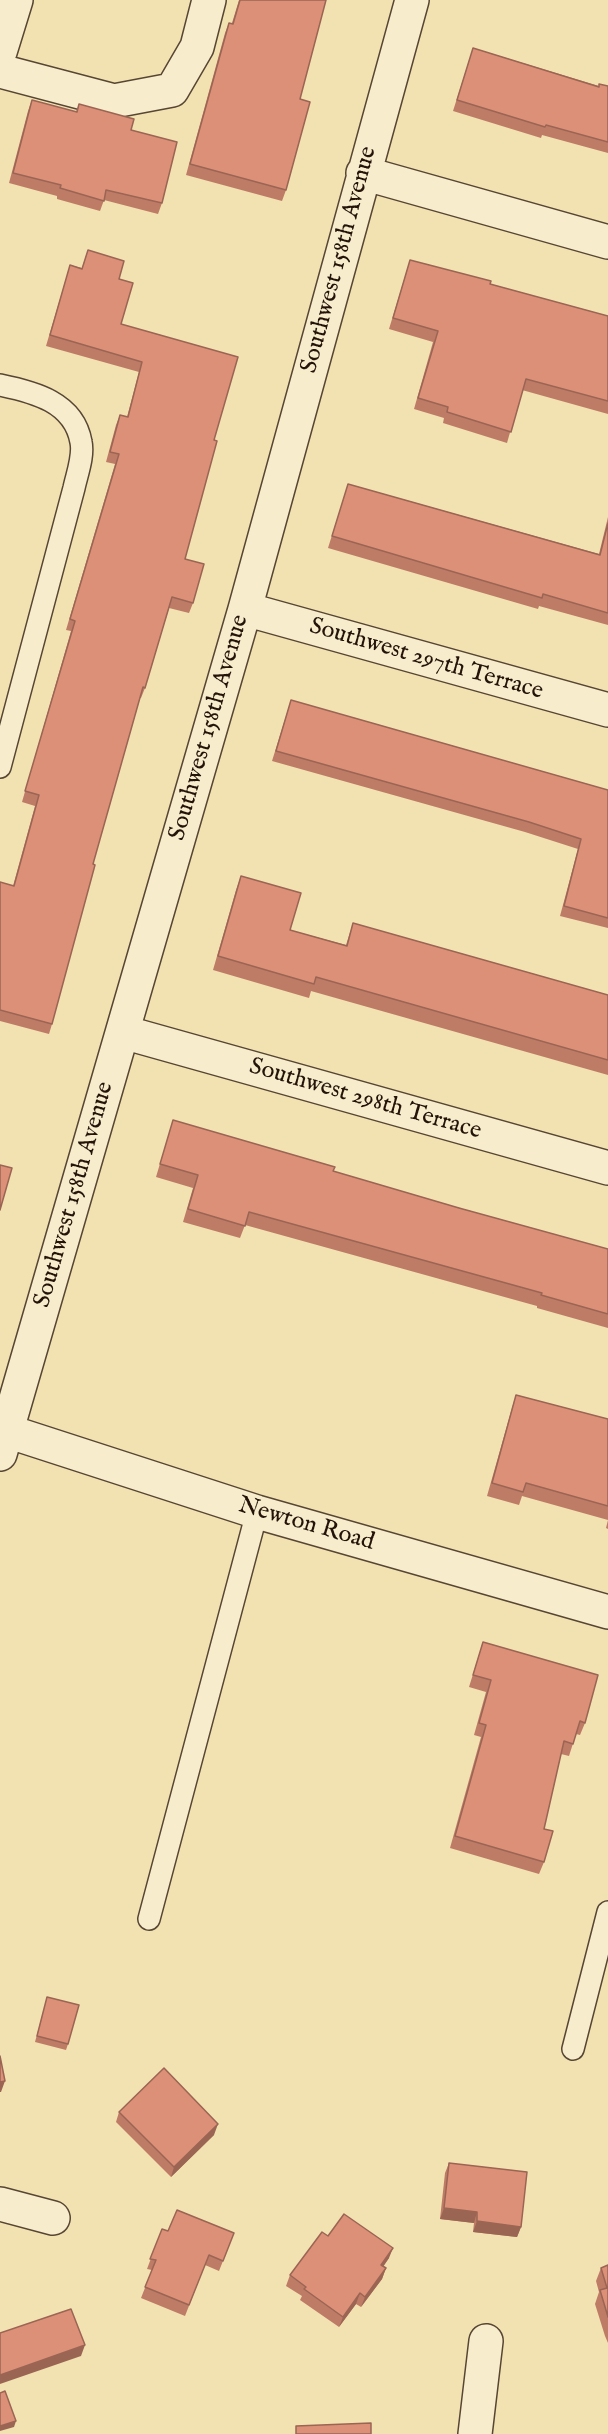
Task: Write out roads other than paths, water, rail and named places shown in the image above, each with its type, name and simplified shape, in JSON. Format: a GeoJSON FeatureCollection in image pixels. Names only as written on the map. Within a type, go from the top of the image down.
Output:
{"type":"FeatureCollection","features":[{"type":"Feature","properties":{"kind":"street"},"geometry":{"type":"LineString","coordinates":[[0,52],[16,0]]}},
{"type":"Feature","properties":{"kind":"street"},"geometry":{"type":"LineString","coordinates":[[0,72],[114,102],[172,90],[197,47],[209,0]]}},
{"type":"Feature","properties":{"kind":"street","name":"Southwest 158th Avenue"},"geometry":{"type":"LineString","coordinates":[[3,1442],[245,609],[412,0]]}},
{"type":"Feature","properties":{"kind":"street"},"geometry":{"type":"LineString","coordinates":[[363,173],[608,242]]}},
{"type":"Feature","properties":{"kind":"street","name":"Southwest 297th Terrace"},"geometry":{"type":"LineString","coordinates":[[245,609],[608,710]]}},
{"type":"Feature","properties":{"kind":"street","name":"Southwest 298th Terrace"},"geometry":{"type":"LineString","coordinates":[[123,1032],[608,1168]]}},
{"type":"Feature","properties":{"kind":"street","name":"Newton Road"},"geometry":{"type":"LineString","coordinates":[[3,1442],[608,1612]]}},
{"type":"Feature","properties":{"kind":"street"},"geometry":{"type":"LineString","coordinates":[[0,2205],[53,2218]]}},
{"type":"Feature","properties":{"kind":"street"},"geometry":{"type":"LineString","coordinates":[[475,2434],[486,2341]]}},
{"type":"Feature","properties":{"kind":"lane"},"geometry":{"type":"LineString","coordinates":[[0,385],[31,392],[52,401],[69,414],[82,444],[74,488],[0,767]]}},
{"type":"Feature","properties":{"kind":"lane"},"geometry":{"type":"LineString","coordinates":[[149,1919],[257,1512]]}},
{"type":"Feature","properties":{"kind":"lane"},"geometry":{"type":"LineString","coordinates":[[573,2049],[608,1912]]}}]}
